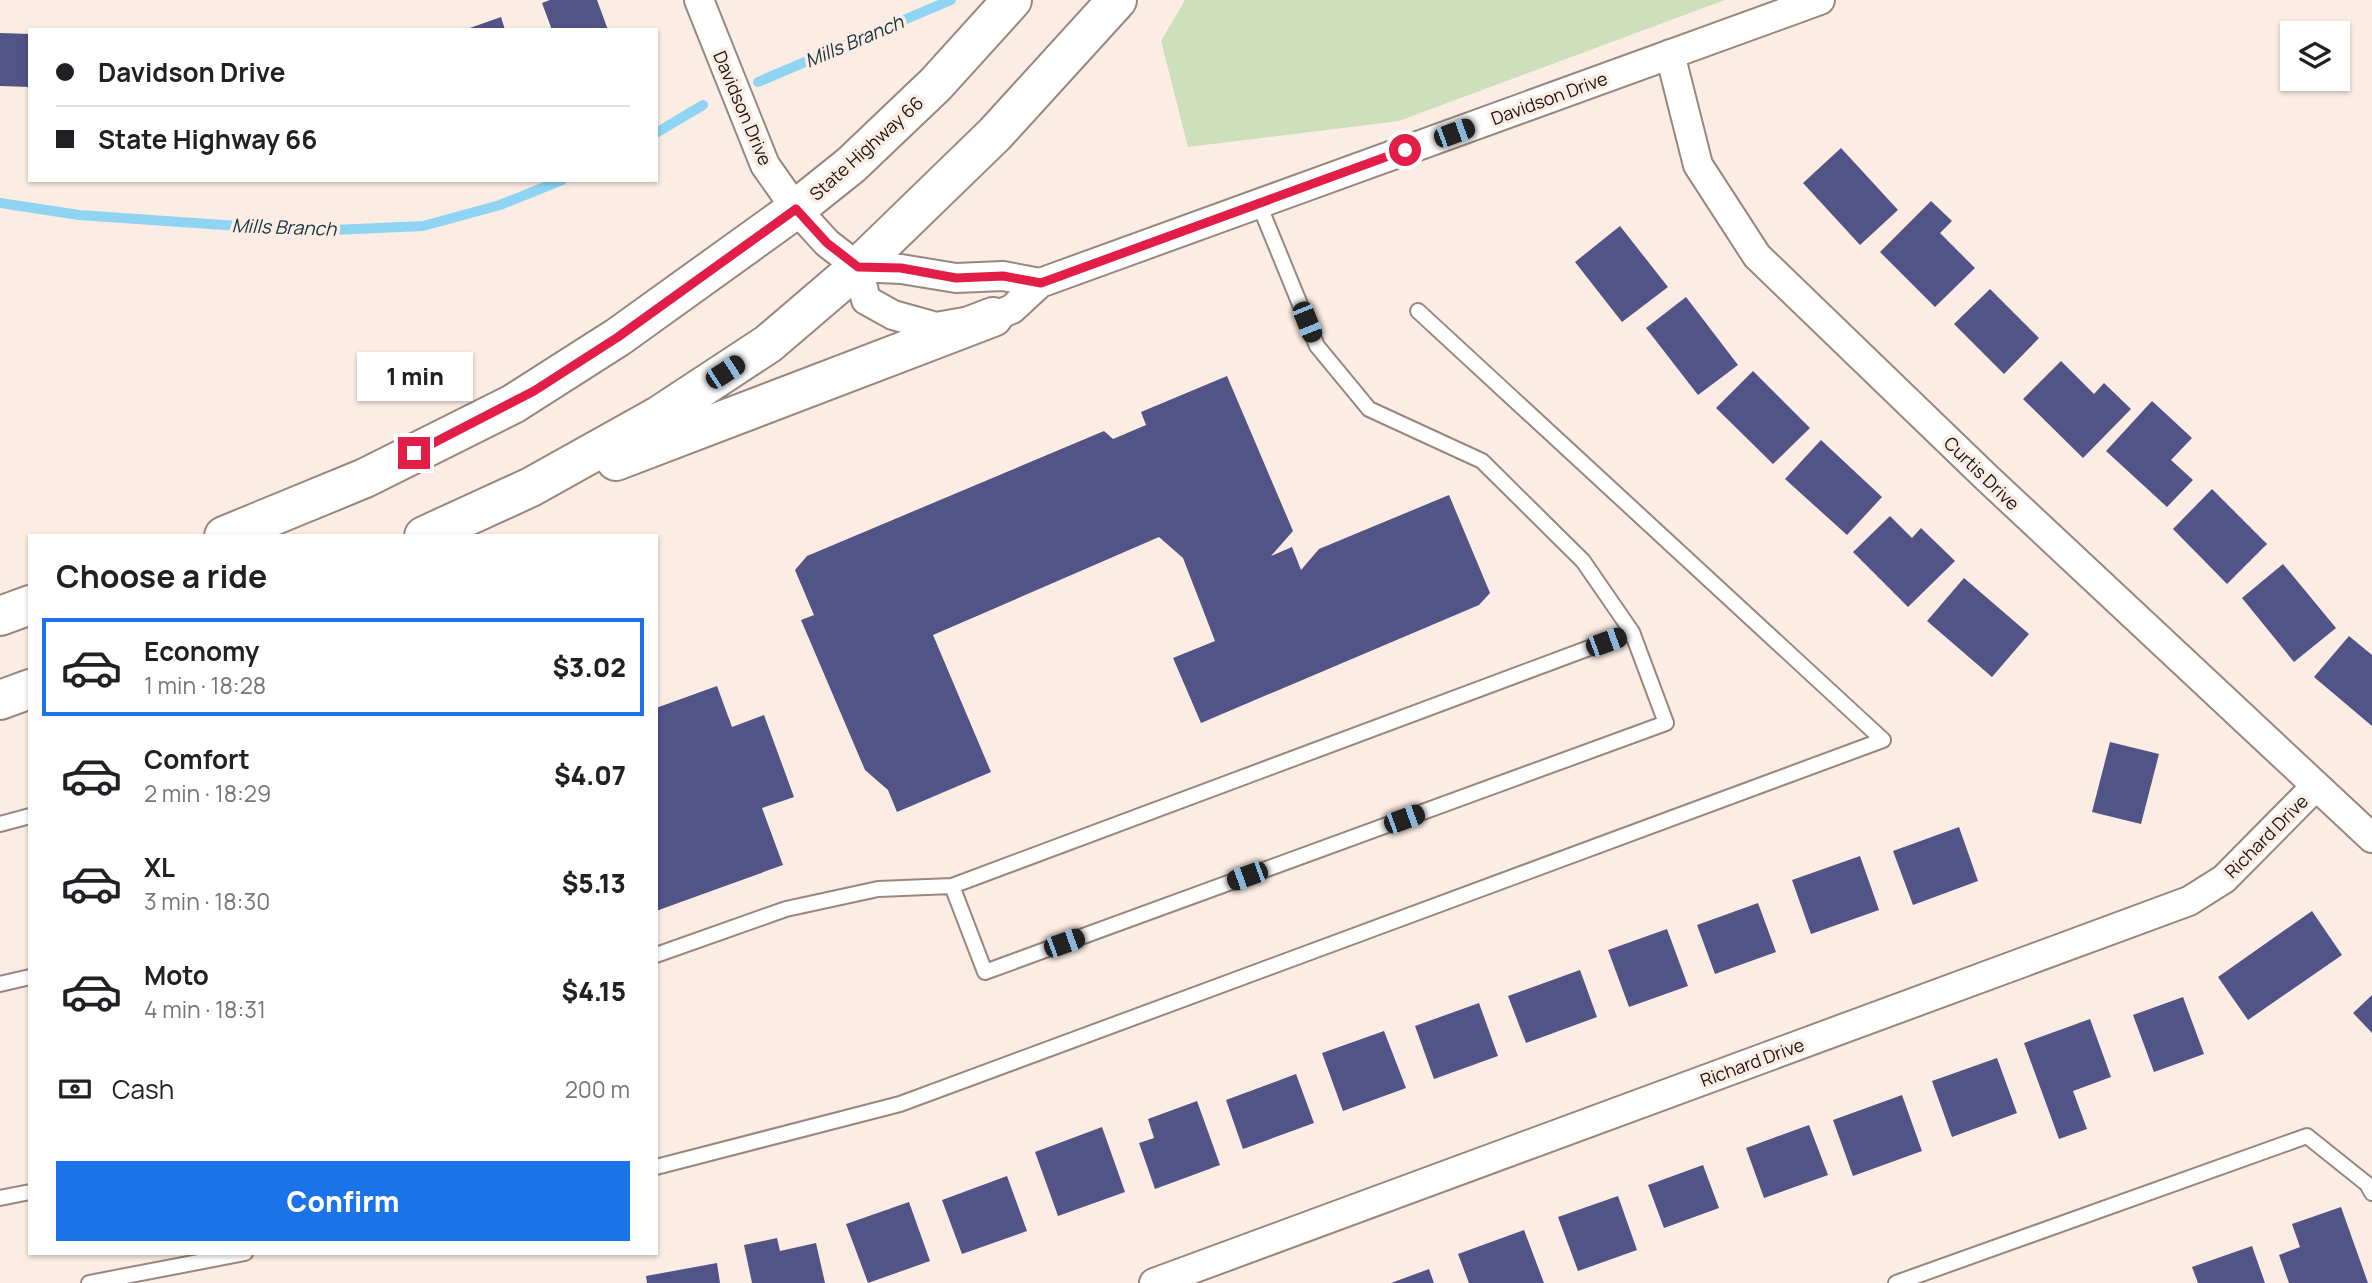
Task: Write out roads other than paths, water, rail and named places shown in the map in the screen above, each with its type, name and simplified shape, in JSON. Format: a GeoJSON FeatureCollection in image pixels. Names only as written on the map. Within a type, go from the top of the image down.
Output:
{"type":"FeatureCollection","features":[{"type":"Feature","properties":{"kind":"main road","name":"State Highway 66"},"geometry":{"type":"LineString","coordinates":[[229,534],[365,478],[513,404],[618,337],[796,209],[851,165],[936,84],[1012,0]]}},
{"type":"Feature","properties":{"kind":"main road"},"geometry":{"type":"LineString","coordinates":[[435,530],[531,487],[660,415],[768,344],[858,267],[995,134],[1116,0]]}},
{"type":"Feature","properties":{"kind":"main road"},"geometry":{"type":"LineString","coordinates":[[435,530],[993,317]]}},
{"type":"Feature","properties":{"kind":"main road"},"geometry":{"type":"LineString","coordinates":[[0,616],[28,607]]}},
{"type":"Feature","properties":{"kind":"main road"},"geometry":{"type":"LineString","coordinates":[[0,700],[28,690]]}},
{"type":"Feature","properties":{"kind":"street","name":"Davidson Drive"},"geometry":{"type":"LineString","coordinates":[[699,0],[765,165],[796,209],[827,243],[858,267],[866,300],[893,315],[936,327],[993,317],[1012,309],[1041,283],[1820,0]]}},
{"type":"Feature","properties":{"kind":"street","name":"Curtis Drive"},"geometry":{"type":"LineString","coordinates":[[1670,54],[1698,165],[1757,256],[1986,477],[2372,838]]}},
{"type":"Feature","properties":{"kind":"street"},"geometry":{"type":"LineString","coordinates":[[858,267],[901,268],[956,278],[1003,276],[1041,283]]}},
{"type":"Feature","properties":{"kind":"street","name":"Richard Drive"},"geometry":{"type":"LineString","coordinates":[[1154,1283],[2189,901],[2224,880],[2316,786]]}},
{"type":"Feature","properties":{"kind":"lane"},"geometry":{"type":"LineString","coordinates":[[952,886],[985,972],[1666,723],[1632,632],[1583,561],[1482,461],[1369,409],[1317,346],[1259,204]]}},
{"type":"Feature","properties":{"kind":"lane"},"geometry":{"type":"LineString","coordinates":[[658,1166],[900,1104],[1882,740],[1418,311]]}},
{"type":"Feature","properties":{"kind":"lane"},"geometry":{"type":"LineString","coordinates":[[658,954],[786,909],[878,889],[952,886],[1632,632]]}},
{"type":"Feature","properties":{"kind":"lane"},"geometry":{"type":"LineString","coordinates":[[0,824],[28,817]]}},
{"type":"Feature","properties":{"kind":"lane"},"geometry":{"type":"LineString","coordinates":[[0,984],[28,977]]}},
{"type":"Feature","properties":{"kind":"lane"},"geometry":{"type":"LineString","coordinates":[[1896,1283],[2307,1136],[2367,1184],[2372,1194]]}},
{"type":"Feature","properties":{"kind":"lane"},"geometry":{"type":"LineString","coordinates":[[0,1198],[28,1192]]}},
{"type":"Feature","properties":{"kind":"lane"},"geometry":{"type":"LineString","coordinates":[[89,1283],[235,1255]]}},
{"type":"Feature","properties":{"kind":"waterway","name":"Mills Branch"},"geometry":{"type":"LineString","coordinates":[[758,82],[951,0]]}},
{"type":"Feature","properties":{"kind":"waterway","name":"Mills Branch"},"geometry":{"type":"LineString","coordinates":[[658,132],[703,105]]}},
{"type":"Feature","properties":{"kind":"waterway","name":"Mills Branch"},"geometry":{"type":"LineString","coordinates":[[0,203],[79,215],[311,231],[423,226],[500,205],[557,182]]}}]}
